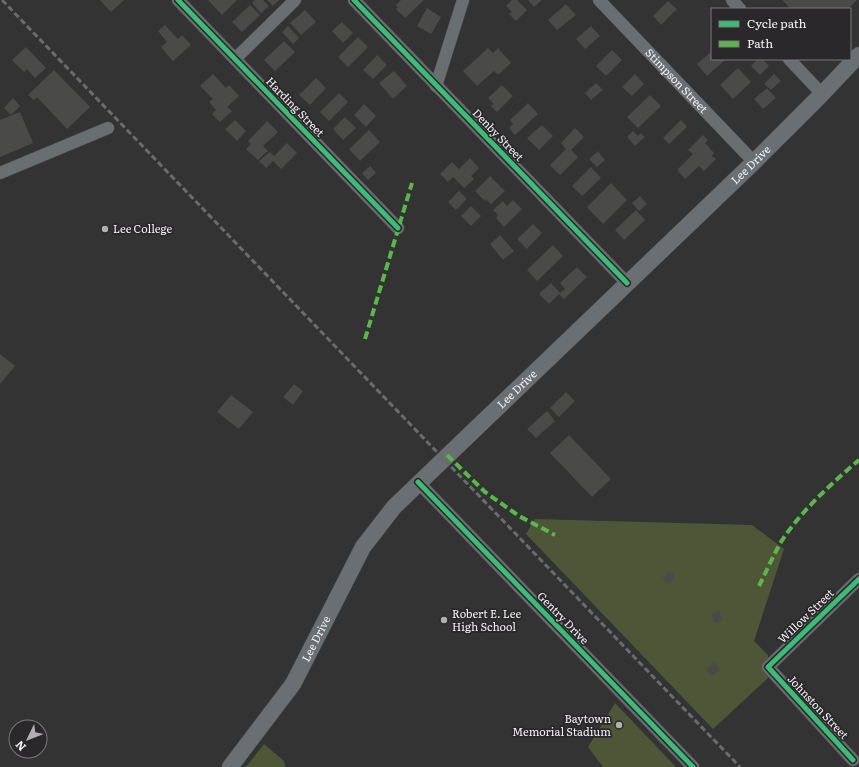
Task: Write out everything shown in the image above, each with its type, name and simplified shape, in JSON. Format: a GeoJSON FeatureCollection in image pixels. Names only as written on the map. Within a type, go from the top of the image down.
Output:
{"type":"FeatureCollection","features":[{"type":"Feature","properties":{"kind":"main road","name":"Lee Drive"},"geometry":{"type":"LineString","coordinates":[[230,767],[293,684],[363,547],[394,507],[418,482],[628,284],[754,162],[859,55]]}},
{"type":"Feature","properties":{"kind":"street","name":"Harding Street"},"geometry":{"type":"LineString","coordinates":[[178,0],[398,228]]}},
{"type":"Feature","properties":{"kind":"street"},"geometry":{"type":"LineString","coordinates":[[235,59],[295,0]]}},
{"type":"Feature","properties":{"kind":"street","name":"Denby Street"},"geometry":{"type":"LineString","coordinates":[[354,0],[628,284]]}},
{"type":"Feature","properties":{"kind":"street"},"geometry":{"type":"LineString","coordinates":[[436,86],[463,0]]}},
{"type":"Feature","properties":{"kind":"street","name":"Stimpson Street"},"geometry":{"type":"LineString","coordinates":[[599,0],[754,162]]}},
{"type":"Feature","properties":{"kind":"street"},"geometry":{"type":"LineString","coordinates":[[732,0],[739,8]]}},
{"type":"Feature","properties":{"kind":"street"},"geometry":{"type":"LineString","coordinates":[[789,60],[822,94]]}},
{"type":"Feature","properties":{"kind":"street"},"geometry":{"type":"LineString","coordinates":[[0,173],[108,128]]}},
{"type":"Feature","properties":{"kind":"street","name":"Gentry Drive"},"geometry":{"type":"LineString","coordinates":[[418,482],[693,767]]}},
{"type":"Feature","properties":{"kind":"street","name":"Willow Street"},"geometry":{"type":"LineString","coordinates":[[768,667],[859,579]]}},
{"type":"Feature","properties":{"kind":"street","name":"Johnston Street"},"geometry":{"type":"LineString","coordinates":[[768,667],[853,760]]}},
{"type":"Feature","properties":{"kind":"green space"},"geometry":{"type":"Polygon","coordinates":[[[535,519],[752,525],[784,549],[754,641],[768,655],[768,678],[713,729],[526,534],[535,519]]]}},
{"type":"Feature","properties":{"kind":"green space","name":"Baytown Memorial Stadium"},"geometry":{"type":"Polygon","coordinates":[[[615,703],[676,767],[603,767],[588,747],[615,703]]]}},
{"type":"Feature","properties":{"kind":"green space"},"geometry":{"type":"Polygon","coordinates":[[[264,744],[284,761],[285,767],[246,767],[264,744]]]}},
{"type":"Feature","properties":{"kind":"building"},"geometry":{"type":"Polygon","coordinates":[[[100,0],[124,0],[111,12],[100,0]]]}},
{"type":"Feature","properties":{"kind":"building"},"geometry":{"type":"Polygon","coordinates":[[[208,0],[237,0],[222,15],[208,0]]]}},
{"type":"Feature","properties":{"kind":"building"},"geometry":{"type":"Polygon","coordinates":[[[255,0],[263,0],[269,6],[261,13],[252,3],[255,0]]]}},
{"type":"Feature","properties":{"kind":"building"},"geometry":{"type":"Polygon","coordinates":[[[267,0],[279,0],[273,6],[267,0]]]}},
{"type":"Feature","properties":{"kind":"building"},"geometry":{"type":"Polygon","coordinates":[[[401,0],[424,0],[405,18],[396,9],[398,7],[396,5],[401,0]]]}},
{"type":"Feature","properties":{"kind":"building"},"geometry":{"type":"Polygon","coordinates":[[[512,0],[517,0],[527,10],[516,21],[509,14],[512,12],[506,6],[512,0]]]}},
{"type":"Feature","properties":{"kind":"building"},"geometry":{"type":"Polygon","coordinates":[[[528,0],[542,0],[534,7],[528,0]]]}},
{"type":"Feature","properties":{"kind":"building"},"geometry":{"type":"Polygon","coordinates":[[[782,0],[857,0],[849,8],[790,8],[782,0]]]}},
{"type":"Feature","properties":{"kind":"building"},"geometry":{"type":"Polygon","coordinates":[[[668,1],[677,9],[661,25],[653,16],[668,1]]]}},
{"type":"Feature","properties":{"kind":"building"},"geometry":{"type":"Polygon","coordinates":[[[566,4],[576,15],[557,30],[548,20],[566,4]]]}},
{"type":"Feature","properties":{"kind":"building"},"geometry":{"type":"Polygon","coordinates":[[[250,5],[260,15],[242,32],[232,22],[250,5]]]}},
{"type":"Feature","properties":{"kind":"building"},"geometry":{"type":"Polygon","coordinates":[[[427,8],[441,17],[431,34],[417,26],[427,8]]]}},
{"type":"Feature","properties":{"kind":"building"},"geometry":{"type":"Polygon","coordinates":[[[305,10],[316,22],[301,35],[290,23],[305,10]]]}},
{"type":"Feature","properties":{"kind":"building"},"geometry":{"type":"Polygon","coordinates":[[[342,22],[353,33],[343,43],[332,31],[342,22]]]}},
{"type":"Feature","properties":{"kind":"building"},"geometry":{"type":"Polygon","coordinates":[[[165,25],[178,39],[182,35],[191,45],[173,61],[161,47],[167,42],[158,31],[165,25]]]}},
{"type":"Feature","properties":{"kind":"building"},"geometry":{"type":"Polygon","coordinates":[[[288,26],[299,38],[293,44],[282,32],[288,26]]]}},
{"type":"Feature","properties":{"kind":"building"},"geometry":{"type":"Polygon","coordinates":[[[591,26],[600,36],[585,49],[576,39],[591,26]]]}},
{"type":"Feature","properties":{"kind":"building"},"geometry":{"type":"Polygon","coordinates":[[[358,37],[368,47],[348,67],[338,57],[358,37]]]}},
{"type":"Feature","properties":{"kind":"building"},"geometry":{"type":"Polygon","coordinates":[[[284,41],[295,52],[275,71],[264,60],[284,41]]]}},
{"type":"Feature","properties":{"kind":"building"},"geometry":{"type":"Polygon","coordinates":[[[26,47],[46,68],[35,78],[27,69],[24,72],[12,60],[26,47]]]}},
{"type":"Feature","properties":{"kind":"building"},"geometry":{"type":"Polygon","coordinates":[[[488,48],[493,53],[498,48],[511,63],[498,75],[494,71],[477,86],[463,71],[488,48]]]}},
{"type":"Feature","properties":{"kind":"building"},"geometry":{"type":"Polygon","coordinates":[[[612,50],[622,60],[606,76],[596,66],[612,50]]]}},
{"type":"Feature","properties":{"kind":"building"},"geometry":{"type":"Polygon","coordinates":[[[711,52],[711,60],[725,60],[707,76],[697,64],[711,52]]]}},
{"type":"Feature","properties":{"kind":"building"},"geometry":{"type":"Polygon","coordinates":[[[377,55],[387,65],[373,79],[363,70],[377,55]]]}},
{"type":"Feature","properties":{"kind":"building"},"geometry":{"type":"Polygon","coordinates":[[[757,60],[763,60],[769,66],[760,75],[751,66],[757,60]]]}},
{"type":"Feature","properties":{"kind":"building"},"geometry":{"type":"Polygon","coordinates":[[[738,68],[751,82],[733,99],[720,85],[738,68]]]}},
{"type":"Feature","properties":{"kind":"building"},"geometry":{"type":"Polygon","coordinates":[[[54,70],[90,107],[67,129],[37,97],[34,100],[28,95],[54,70]]]}},
{"type":"Feature","properties":{"kind":"building"},"geometry":{"type":"Polygon","coordinates":[[[394,71],[407,86],[393,99],[379,83],[394,71]]]}},
{"type":"Feature","properties":{"kind":"building"},"geometry":{"type":"Polygon","coordinates":[[[213,74],[226,88],[229,85],[239,96],[227,107],[232,111],[220,122],[212,114],[216,110],[209,102],[213,99],[200,86],[213,74]]]}},
{"type":"Feature","properties":{"kind":"building"},"geometry":{"type":"Polygon","coordinates":[[[635,74],[644,84],[632,96],[622,87],[635,74]]]}},
{"type":"Feature","properties":{"kind":"building"},"geometry":{"type":"Polygon","coordinates":[[[774,74],[781,81],[771,90],[764,84],[774,74]]]}},
{"type":"Feature","properties":{"kind":"building"},"geometry":{"type":"Polygon","coordinates":[[[316,78],[326,88],[310,105],[299,95],[316,78]]]}},
{"type":"Feature","properties":{"kind":"building"},"geometry":{"type":"Polygon","coordinates":[[[596,83],[603,90],[591,100],[585,93],[596,83]]]}},
{"type":"Feature","properties":{"kind":"building"},"geometry":{"type":"Polygon","coordinates":[[[502,85],[513,96],[497,112],[491,106],[494,104],[488,98],[502,85]]]}},
{"type":"Feature","properties":{"kind":"building"},"geometry":{"type":"Polygon","coordinates":[[[767,88],[776,98],[763,109],[754,99],[767,88]]]}},
{"type":"Feature","properties":{"kind":"building"},"geometry":{"type":"Polygon","coordinates":[[[339,93],[348,102],[329,121],[320,112],[339,93]]]}},
{"type":"Feature","properties":{"kind":"building"},"geometry":{"type":"Polygon","coordinates":[[[650,95],[661,106],[638,128],[627,117],[650,95]]]}},
{"type":"Feature","properties":{"kind":"building"},"geometry":{"type":"Polygon","coordinates":[[[13,98],[20,106],[11,115],[4,108],[13,98]]]}},
{"type":"Feature","properties":{"kind":"building"},"geometry":{"type":"Polygon","coordinates":[[[528,103],[538,114],[515,135],[509,128],[513,124],[510,120],[528,103]]]}},
{"type":"Feature","properties":{"kind":"building"},"geometry":{"type":"Polygon","coordinates":[[[364,104],[376,116],[366,127],[354,115],[364,104]]]}},
{"type":"Feature","properties":{"kind":"building"},"geometry":{"type":"Polygon","coordinates":[[[20,112],[33,143],[0,157],[0,120],[20,112]]]}},
{"type":"Feature","properties":{"kind":"building"},"geometry":{"type":"Polygon","coordinates":[[[345,117],[356,128],[343,140],[333,129],[345,117]]]}},
{"type":"Feature","properties":{"kind":"building"},"geometry":{"type":"Polygon","coordinates":[[[235,120],[246,131],[237,141],[225,129],[235,120]]]}},
{"type":"Feature","properties":{"kind":"building"},"geometry":{"type":"Polygon","coordinates":[[[681,120],[687,127],[669,144],[663,138],[681,120]]]}},
{"type":"Feature","properties":{"kind":"building"},"geometry":{"type":"Polygon","coordinates":[[[267,121],[278,132],[263,146],[268,151],[258,160],[246,149],[251,144],[248,141],[267,121]]]}},
{"type":"Feature","properties":{"kind":"building"},"geometry":{"type":"Polygon","coordinates":[[[542,125],[553,136],[539,150],[527,138],[542,125]]]}},
{"type":"Feature","properties":{"kind":"building"},"geometry":{"type":"Polygon","coordinates":[[[575,128],[584,137],[571,150],[578,157],[560,175],[550,165],[566,149],[561,143],[575,128]]]}},
{"type":"Feature","properties":{"kind":"building"},"geometry":{"type":"Polygon","coordinates":[[[369,130],[380,142],[360,161],[349,149],[369,130]]]}},
{"type":"Feature","properties":{"kind":"building"},"geometry":{"type":"Polygon","coordinates":[[[633,131],[638,136],[641,133],[645,137],[635,146],[627,137],[633,131]]]}},
{"type":"Feature","properties":{"kind":"building"},"geometry":{"type":"Polygon","coordinates":[[[703,135],[708,140],[705,143],[714,153],[712,156],[716,159],[704,171],[699,166],[685,179],[677,170],[693,154],[688,150],[703,135]]]}},
{"type":"Feature","properties":{"kind":"building"},"geometry":{"type":"Polygon","coordinates":[[[287,143],[297,153],[281,169],[273,161],[266,168],[259,161],[270,152],[274,156],[287,143]]]}},
{"type":"Feature","properties":{"kind":"building"},"geometry":{"type":"Polygon","coordinates":[[[598,151],[605,160],[597,167],[589,159],[598,151]]]}},
{"type":"Feature","properties":{"kind":"building"},"geometry":{"type":"Polygon","coordinates":[[[470,158],[479,168],[471,176],[474,179],[464,188],[453,177],[448,182],[440,174],[452,162],[459,169],[470,158]]]}},
{"type":"Feature","properties":{"kind":"building"},"geometry":{"type":"Polygon","coordinates":[[[370,166],[376,173],[368,180],[362,173],[370,166]]]}},
{"type":"Feature","properties":{"kind":"building"},"geometry":{"type":"Polygon","coordinates":[[[591,167],[601,178],[582,196],[572,186],[591,167]]]}},
{"type":"Feature","properties":{"kind":"building"},"geometry":{"type":"Polygon","coordinates":[[[490,176],[505,191],[491,204],[486,199],[485,201],[475,191],[490,176]]]}},
{"type":"Feature","properties":{"kind":"building"},"geometry":{"type":"Polygon","coordinates":[[[611,183],[627,200],[603,224],[587,207],[611,183]]]}},
{"type":"Feature","properties":{"kind":"building"},"geometry":{"type":"Polygon","coordinates":[[[459,191],[467,199],[456,210],[448,202],[459,191]]]}},
{"type":"Feature","properties":{"kind":"building"},"geometry":{"type":"Polygon","coordinates":[[[640,196],[647,204],[639,211],[632,203],[640,196]]]}},
{"type":"Feature","properties":{"kind":"building"},"geometry":{"type":"Polygon","coordinates":[[[513,200],[522,209],[504,227],[496,218],[498,215],[493,210],[503,201],[507,206],[513,200]]]}},
{"type":"Feature","properties":{"kind":"building"},"geometry":{"type":"Polygon","coordinates":[[[471,206],[481,216],[471,226],[461,216],[471,206]]]}},
{"type":"Feature","properties":{"kind":"building"},"geometry":{"type":"Polygon","coordinates":[[[636,210],[645,220],[624,240],[615,230],[636,210]]]}},
{"type":"Feature","properties":{"kind":"building"},"geometry":{"type":"Polygon","coordinates":[[[533,224],[542,233],[527,249],[517,239],[533,224]]]}},
{"type":"Feature","properties":{"kind":"building"},"geometry":{"type":"Polygon","coordinates":[[[500,235],[514,251],[503,260],[490,244],[500,235]]]}},
{"type":"Feature","properties":{"kind":"building"},"geometry":{"type":"Polygon","coordinates":[[[553,245],[563,256],[537,281],[527,270],[553,245]]]}},
{"type":"Feature","properties":{"kind":"building"},"geometry":{"type":"Polygon","coordinates":[[[577,267],[587,277],[564,299],[559,294],[549,304],[539,294],[551,283],[560,293],[565,289],[560,283],[577,267]]]}},
{"type":"Feature","properties":{"kind":"building"},"geometry":{"type":"Polygon","coordinates":[[[0,354],[15,366],[0,384],[0,354]]]}},
{"type":"Feature","properties":{"kind":"building"},"geometry":{"type":"Polygon","coordinates":[[[294,384],[303,391],[293,405],[283,397],[294,384]]]}},
{"type":"Feature","properties":{"kind":"building"},"geometry":{"type":"Polygon","coordinates":[[[566,392],[575,401],[559,417],[550,408],[566,392]]]}},
{"type":"Feature","properties":{"kind":"building"},"geometry":{"type":"Polygon","coordinates":[[[231,395],[253,412],[239,429],[217,412],[231,395]]]}},
{"type":"Feature","properties":{"kind":"building"},"geometry":{"type":"Polygon","coordinates":[[[547,411],[555,421],[536,438],[527,429],[547,411]]]}},
{"type":"Feature","properties":{"kind":"building"},"geometry":{"type":"Polygon","coordinates":[[[569,435],[611,479],[592,497],[550,453],[569,435]]]}},
{"type":"Feature","properties":{"kind":"building"},"geometry":{"type":"Polygon","coordinates":[[[669,571],[675,576],[669,584],[662,579],[669,571]]]}},
{"type":"Feature","properties":{"kind":"building"},"geometry":{"type":"Polygon","coordinates":[[[719,611],[723,620],[715,623],[711,614],[719,611]]]}},
{"type":"Feature","properties":{"kind":"building"},"geometry":{"type":"Polygon","coordinates":[[[714,662],[720,669],[712,676],[706,670],[714,662]]]}},
{"type":"Feature","properties":{"kind":"railway"},"geometry":{"type":"LineString","coordinates":[[2,0],[740,767]]}},
{"type":"Feature","properties":{"kind":"marked path"},"geometry":{"type":"LineString","coordinates":[[365,339],[412,183]]}},
{"type":"Feature","properties":{"kind":"marked path"},"geometry":{"type":"LineString","coordinates":[[447,455],[485,492],[519,516],[555,535]]}},
{"type":"Feature","properties":{"kind":"marked path"},"geometry":{"type":"LineString","coordinates":[[759,586],[781,542],[797,520],[827,488],[859,460]]}},
{"type":"Feature","properties":{"kind":"cycle path"},"geometry":{"type":"LineString","coordinates":[[178,0],[398,228]]}},
{"type":"Feature","properties":{"kind":"cycle path"},"geometry":{"type":"LineString","coordinates":[[354,0],[627,283]]}},
{"type":"Feature","properties":{"kind":"cycle path"},"geometry":{"type":"LineString","coordinates":[[418,482],[693,767]]}},
{"type":"Feature","properties":{"kind":"cycle path"},"geometry":{"type":"LineString","coordinates":[[853,760],[768,667],[859,579]]}},
{"type":"Feature","properties":{"kind":"place","name":"Lee College"},"geometry":{"type":"Point","coordinates":[105,229]}},
{"type":"Feature","properties":{"kind":"place","name":"Robert E. Lee High School"},"geometry":{"type":"Point","coordinates":[444,620]}},
{"type":"Feature","properties":{"kind":"place","name":"Baytown Memorial Stadium"},"geometry":{"type":"Point","coordinates":[619,725]}}]}
